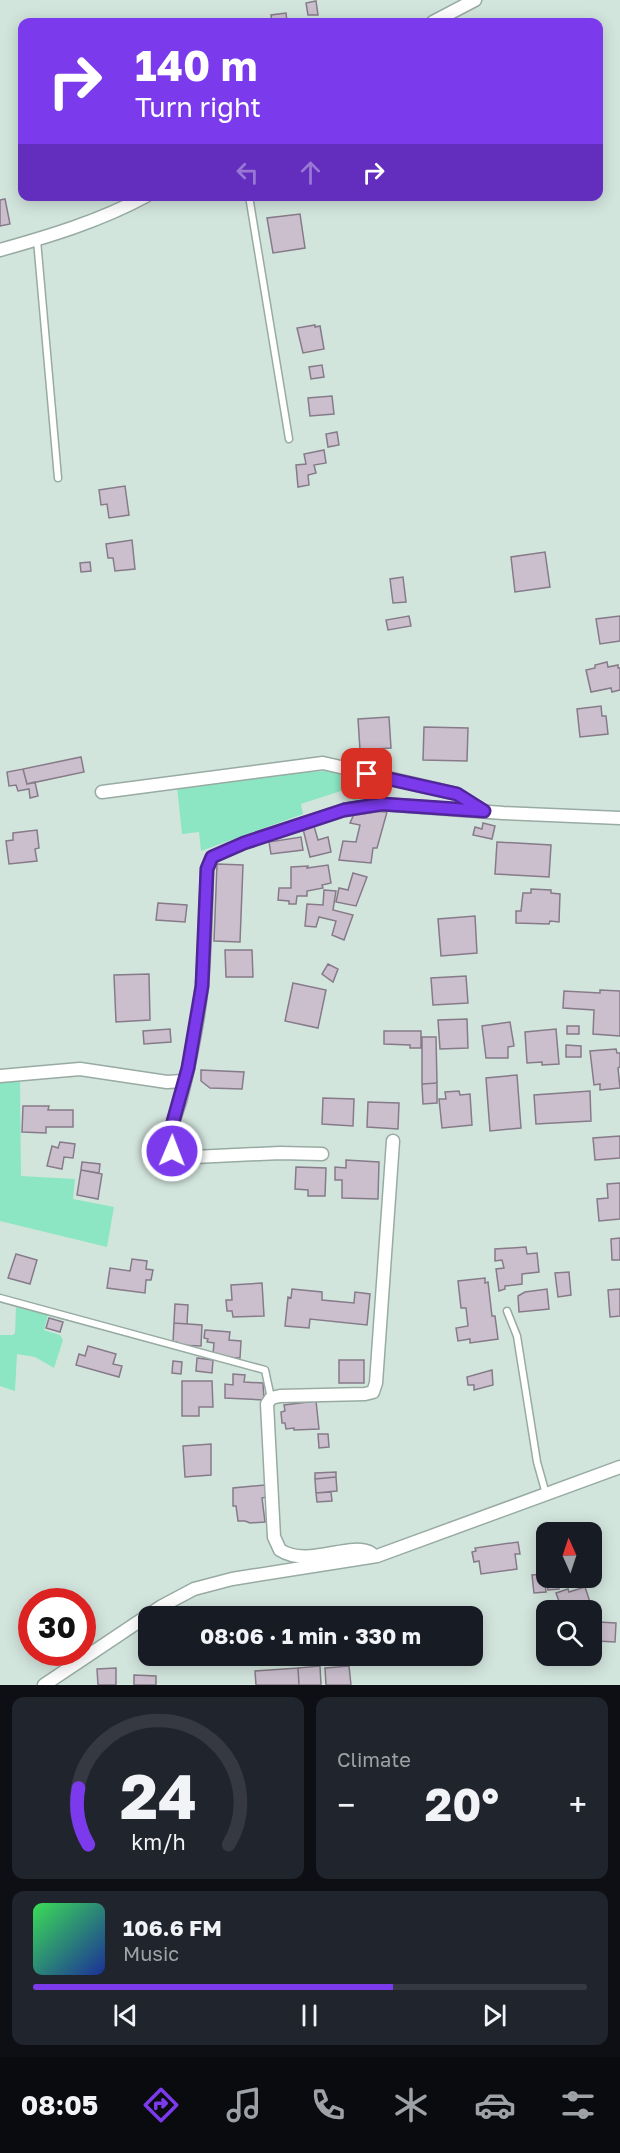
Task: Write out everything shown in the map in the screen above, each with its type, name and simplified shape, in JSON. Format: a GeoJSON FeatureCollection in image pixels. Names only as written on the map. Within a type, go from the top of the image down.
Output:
{"type":"FeatureCollection","features":[{"type":"Feature","properties":{"kind":"street"},"geometry":{"type":"LineString","coordinates":[[441,18],[475,0]]}},
{"type":"Feature","properties":{"kind":"street"},"geometry":{"type":"LineString","coordinates":[[0,249],[37,240],[114,213],[137,201]]}},
{"type":"Feature","properties":{"kind":"street"},"geometry":{"type":"LineString","coordinates":[[102,792],[323,764],[457,794],[484,811]]}},
{"type":"Feature","properties":{"kind":"street"},"geometry":{"type":"LineString","coordinates":[[322,1154],[280,1153],[194,1157],[172,1151],[169,1141],[171,1129],[188,1068],[202,986],[207,869],[212,857],[244,843],[344,810],[382,804],[620,818]]}},
{"type":"Feature","properties":{"kind":"street"},"geometry":{"type":"LineString","coordinates":[[0,1076],[80,1069],[167,1082],[183,1081]]}},
{"type":"Feature","properties":{"kind":"street"},"geometry":{"type":"LineString","coordinates":[[377,1556],[367,1550],[298,1557],[280,1550],[274,1538],[267,1404],[271,1398],[373,1392],[376,1383],[393,1141]]}},
{"type":"Feature","properties":{"kind":"street"},"geometry":{"type":"LineString","coordinates":[[45,1685],[162,1606],[194,1589],[232,1579],[377,1556],[620,1467]]}},
{"type":"Feature","properties":{"kind":"lane"},"geometry":{"type":"LineString","coordinates":[[250,201],[289,439]]}},
{"type":"Feature","properties":{"kind":"lane"},"geometry":{"type":"LineString","coordinates":[[37,240],[58,478]]}},
{"type":"Feature","properties":{"kind":"lane"},"geometry":{"type":"LineString","coordinates":[[0,1298],[265,1370],[271,1398]]}},
{"type":"Feature","properties":{"kind":"lane"},"geometry":{"type":"LineString","coordinates":[[507,1311],[518,1336],[537,1462],[546,1494]]}},
{"type":"Feature","properties":{"kind":"green space"},"geometry":{"type":"Polygon","coordinates":[[[327,771],[341,773],[386,791],[386,798],[352,800],[347,789],[301,804],[303,814],[201,851],[199,832],[182,834],[177,787],[287,773],[327,771]]]}},
{"type":"Feature","properties":{"kind":"green space"},"geometry":{"type":"Polygon","coordinates":[[[20,1076],[21,1176],[75,1179],[73,1199],[114,1207],[107,1247],[0,1221],[0,1079],[20,1076]]]}},
{"type":"Feature","properties":{"kind":"green space"},"geometry":{"type":"Polygon","coordinates":[[[16,1307],[48,1315],[44,1330],[60,1335],[63,1340],[54,1368],[35,1357],[17,1354],[15,1391],[0,1386],[0,1335],[15,1333],[16,1307]]]}},
{"type":"Feature","properties":{"kind":"building"},"geometry":{"type":"Polygon","coordinates":[[[316,1],[318,15],[308,15],[306,3],[316,1]]]}},
{"type":"Feature","properties":{"kind":"building"},"geometry":{"type":"Polygon","coordinates":[[[286,13],[287,18],[271,18],[271,15],[286,13]]]}},
{"type":"Feature","properties":{"kind":"building"},"geometry":{"type":"Polygon","coordinates":[[[5,199],[10,224],[0,226],[0,200],[5,199]]]}},
{"type":"Feature","properties":{"kind":"building"},"geometry":{"type":"Polygon","coordinates":[[[300,214],[305,248],[273,253],[267,218],[300,214]]]}},
{"type":"Feature","properties":{"kind":"building"},"geometry":{"type":"Polygon","coordinates":[[[315,325],[315,327],[320,326],[324,349],[303,353],[297,328],[315,325]]]}},
{"type":"Feature","properties":{"kind":"building"},"geometry":{"type":"Polygon","coordinates":[[[322,365],[324,377],[311,379],[309,367],[322,365]]]}},
{"type":"Feature","properties":{"kind":"building"},"geometry":{"type":"Polygon","coordinates":[[[332,396],[334,414],[310,416],[308,398],[332,396]]]}},
{"type":"Feature","properties":{"kind":"building"},"geometry":{"type":"Polygon","coordinates":[[[337,432],[339,445],[328,447],[326,434],[337,432]]]}},
{"type":"Feature","properties":{"kind":"building"},"geometry":{"type":"Polygon","coordinates":[[[324,450],[326,463],[314,465],[316,473],[308,475],[309,485],[298,487],[296,465],[306,464],[304,454],[324,450]]]}},
{"type":"Feature","properties":{"kind":"building"},"geometry":{"type":"Polygon","coordinates":[[[125,486],[129,515],[109,518],[107,504],[101,505],[99,490],[125,486]]]}},
{"type":"Feature","properties":{"kind":"building"},"geometry":{"type":"Polygon","coordinates":[[[132,540],[135,569],[115,571],[113,558],[108,558],[106,544],[132,540]]]}},
{"type":"Feature","properties":{"kind":"building"},"geometry":{"type":"Polygon","coordinates":[[[545,552],[550,587],[515,592],[511,557],[545,552]]]}},
{"type":"Feature","properties":{"kind":"building"},"geometry":{"type":"Polygon","coordinates":[[[90,562],[91,571],[81,572],[80,563],[90,562]]]}},
{"type":"Feature","properties":{"kind":"building"},"geometry":{"type":"Polygon","coordinates":[[[403,577],[406,602],[393,603],[390,579],[403,577]]]}},
{"type":"Feature","properties":{"kind":"building"},"geometry":{"type":"Polygon","coordinates":[[[409,616],[411,626],[388,630],[386,620],[409,616]]]}},
{"type":"Feature","properties":{"kind":"building"},"geometry":{"type":"Polygon","coordinates":[[[620,616],[620,641],[600,644],[596,619],[620,616]]]}},
{"type":"Feature","properties":{"kind":"building"},"geometry":{"type":"Polygon","coordinates":[[[607,662],[608,667],[618,665],[620,668],[620,690],[612,692],[611,688],[591,692],[586,670],[607,662]]]}},
{"type":"Feature","properties":{"kind":"building"},"geometry":{"type":"Polygon","coordinates":[[[601,706],[602,716],[606,716],[608,734],[580,737],[577,709],[601,706]]]}},
{"type":"Feature","properties":{"kind":"building"},"geometry":{"type":"Polygon","coordinates":[[[389,717],[391,748],[360,750],[358,719],[389,717]]]}},
{"type":"Feature","properties":{"kind":"building"},"geometry":{"type":"Polygon","coordinates":[[[424,727],[468,728],[467,761],[423,760],[424,727]]]}},
{"type":"Feature","properties":{"kind":"building"},"geometry":{"type":"Polygon","coordinates":[[[81,757],[84,772],[27,784],[23,769],[81,757]]]}},
{"type":"Feature","properties":{"kind":"building"},"geometry":{"type":"Polygon","coordinates":[[[23,769],[27,784],[35,782],[38,796],[30,798],[29,789],[18,791],[16,785],[9,786],[7,772],[23,769]]]}},
{"type":"Feature","properties":{"kind":"building"},"geometry":{"type":"Polygon","coordinates":[[[356,810],[387,812],[377,848],[373,848],[371,863],[339,860],[343,841],[356,842],[360,825],[350,823],[356,810]]]}},
{"type":"Feature","properties":{"kind":"building"},"geometry":{"type":"Polygon","coordinates":[[[483,823],[495,826],[492,839],[473,835],[475,827],[482,829],[483,823]]]}},
{"type":"Feature","properties":{"kind":"building"},"geometry":{"type":"Polygon","coordinates":[[[314,826],[318,840],[328,837],[331,852],[310,857],[303,829],[314,826]]]}},
{"type":"Feature","properties":{"kind":"building"},"geometry":{"type":"Polygon","coordinates":[[[37,830],[39,848],[35,849],[37,861],[9,864],[6,841],[13,840],[13,833],[37,830]]]}},
{"type":"Feature","properties":{"kind":"building"},"geometry":{"type":"Polygon","coordinates":[[[301,837],[303,850],[271,854],[269,842],[301,837]]]}},
{"type":"Feature","properties":{"kind":"building"},"geometry":{"type":"Polygon","coordinates":[[[497,842],[551,845],[549,877],[495,874],[497,842]]]}},
{"type":"Feature","properties":{"kind":"building"},"geometry":{"type":"Polygon","coordinates":[[[217,864],[243,865],[240,942],[214,941],[217,864]]]}},
{"type":"Feature","properties":{"kind":"building"},"geometry":{"type":"Polygon","coordinates":[[[328,865],[331,883],[322,885],[323,888],[307,891],[307,896],[297,896],[296,904],[278,900],[279,888],[291,888],[291,867],[308,866],[307,868],[328,865]]]}},
{"type":"Feature","properties":{"kind":"building"},"geometry":{"type":"Polygon","coordinates":[[[353,873],[367,877],[356,906],[336,902],[339,888],[348,890],[353,873]]]}},
{"type":"Feature","properties":{"kind":"building"},"geometry":{"type":"Polygon","coordinates":[[[531,889],[551,890],[551,893],[560,894],[559,922],[516,923],[516,911],[521,911],[523,893],[531,893],[531,889]]]}},
{"type":"Feature","properties":{"kind":"building"},"geometry":{"type":"Polygon","coordinates":[[[324,890],[336,891],[333,910],[353,915],[344,940],[332,935],[336,921],[319,917],[316,927],[305,926],[307,904],[323,905],[324,890]]]}},
{"type":"Feature","properties":{"kind":"building"},"geometry":{"type":"Polygon","coordinates":[[[158,903],[187,905],[185,922],[156,920],[158,903]]]}},
{"type":"Feature","properties":{"kind":"building"},"geometry":{"type":"Polygon","coordinates":[[[475,916],[477,953],[441,956],[438,919],[475,916]]]}},
{"type":"Feature","properties":{"kind":"building"},"geometry":{"type":"Polygon","coordinates":[[[225,950],[252,950],[253,977],[226,977],[225,950]]]}},
{"type":"Feature","properties":{"kind":"building"},"geometry":{"type":"Polygon","coordinates":[[[328,964],[338,969],[333,982],[322,974],[328,964]]]}},
{"type":"Feature","properties":{"kind":"building"},"geometry":{"type":"Polygon","coordinates":[[[149,974],[150,1020],[116,1022],[114,975],[149,974]]]}},
{"type":"Feature","properties":{"kind":"building"},"geometry":{"type":"Polygon","coordinates":[[[466,976],[468,1003],[433,1005],[431,978],[466,976]]]}},
{"type":"Feature","properties":{"kind":"building"},"geometry":{"type":"Polygon","coordinates":[[[293,983],[326,990],[318,1028],[285,1021],[293,983]]]}},
{"type":"Feature","properties":{"kind":"building"},"geometry":{"type":"Polygon","coordinates":[[[600,990],[620,991],[620,1036],[593,1034],[594,1010],[563,1008],[564,991],[600,993],[600,990]]]}},
{"type":"Feature","properties":{"kind":"building"},"geometry":{"type":"Polygon","coordinates":[[[467,1019],[468,1048],[440,1049],[438,1020],[467,1019]]]}},
{"type":"Feature","properties":{"kind":"building"},"geometry":{"type":"Polygon","coordinates":[[[510,1022],[514,1046],[508,1047],[508,1058],[486,1058],[482,1026],[510,1022]]]}},
{"type":"Feature","properties":{"kind":"building"},"geometry":{"type":"Polygon","coordinates":[[[567,1026],[579,1026],[579,1034],[567,1034],[567,1026]]]}},
{"type":"Feature","properties":{"kind":"building"},"geometry":{"type":"Polygon","coordinates":[[[170,1029],[171,1042],[144,1044],[143,1031],[170,1029]]]}},
{"type":"Feature","properties":{"kind":"building"},"geometry":{"type":"Polygon","coordinates":[[[556,1029],[559,1064],[527,1063],[525,1032],[556,1029]]]}},
{"type":"Feature","properties":{"kind":"building"},"geometry":{"type":"Polygon","coordinates":[[[384,1031],[421,1031],[421,1048],[410,1048],[410,1045],[384,1044],[384,1031]]]}},
{"type":"Feature","properties":{"kind":"building"},"geometry":{"type":"Polygon","coordinates":[[[422,1037],[436,1037],[437,1083],[422,1084],[422,1037]]]}},
{"type":"Feature","properties":{"kind":"building"},"geometry":{"type":"Polygon","coordinates":[[[566,1045],[581,1046],[581,1057],[566,1057],[566,1045]]]}},
{"type":"Feature","properties":{"kind":"building"},"geometry":{"type":"Polygon","coordinates":[[[616,1049],[617,1053],[620,1053],[620,1067],[618,1068],[620,1088],[600,1090],[600,1084],[594,1085],[590,1051],[616,1049]]]}},
{"type":"Feature","properties":{"kind":"building"},"geometry":{"type":"Polygon","coordinates":[[[201,1070],[244,1072],[242,1089],[210,1088],[201,1081],[201,1070]]]}},
{"type":"Feature","properties":{"kind":"building"},"geometry":{"type":"Polygon","coordinates":[[[517,1075],[521,1128],[490,1131],[486,1078],[517,1075]]]}},
{"type":"Feature","properties":{"kind":"building"},"geometry":{"type":"Polygon","coordinates":[[[437,1083],[437,1103],[423,1104],[422,1084],[437,1083]]]}},
{"type":"Feature","properties":{"kind":"building"},"geometry":{"type":"Polygon","coordinates":[[[459,1091],[460,1095],[470,1094],[472,1125],[442,1128],[439,1099],[446,1099],[445,1092],[459,1091]]]}},
{"type":"Feature","properties":{"kind":"building"},"geometry":{"type":"Polygon","coordinates":[[[590,1091],[591,1121],[536,1124],[534,1095],[590,1091]]]}},
{"type":"Feature","properties":{"kind":"building"},"geometry":{"type":"Polygon","coordinates":[[[323,1098],[354,1099],[353,1126],[322,1124],[323,1098]]]}},
{"type":"Feature","properties":{"kind":"building"},"geometry":{"type":"Polygon","coordinates":[[[368,1102],[399,1103],[398,1129],[367,1127],[368,1102]]]}},
{"type":"Feature","properties":{"kind":"building"},"geometry":{"type":"Polygon","coordinates":[[[23,1106],[49,1106],[48,1110],[73,1110],[73,1127],[46,1127],[46,1133],[22,1132],[23,1106]]]}},
{"type":"Feature","properties":{"kind":"building"},"geometry":{"type":"Polygon","coordinates":[[[620,1136],[620,1158],[595,1160],[593,1138],[620,1136]]]}},
{"type":"Feature","properties":{"kind":"building"},"geometry":{"type":"Polygon","coordinates":[[[60,1142],[75,1144],[73,1158],[64,1157],[62,1169],[47,1166],[52,1146],[58,1148],[60,1142]]]}},
{"type":"Feature","properties":{"kind":"building"},"geometry":{"type":"Polygon","coordinates":[[[346,1160],[379,1162],[378,1199],[342,1198],[342,1180],[335,1180],[335,1167],[346,1168],[346,1160]]]}},
{"type":"Feature","properties":{"kind":"building"},"geometry":{"type":"Polygon","coordinates":[[[82,1162],[100,1164],[99,1173],[81,1170],[82,1162]]]}},
{"type":"Feature","properties":{"kind":"building"},"geometry":{"type":"Polygon","coordinates":[[[296,1167],[326,1168],[325,1196],[308,1196],[308,1190],[295,1189],[296,1167]]]}},
{"type":"Feature","properties":{"kind":"building"},"geometry":{"type":"Polygon","coordinates":[[[81,1170],[102,1174],[98,1199],[77,1195],[81,1170]]]}},
{"type":"Feature","properties":{"kind":"building"},"geometry":{"type":"Polygon","coordinates":[[[620,1183],[620,1219],[599,1221],[597,1199],[608,1198],[607,1184],[620,1183]]]}},
{"type":"Feature","properties":{"kind":"building"},"geometry":{"type":"Polygon","coordinates":[[[620,1238],[620,1260],[612,1260],[611,1239],[620,1238]]]}},
{"type":"Feature","properties":{"kind":"building"},"geometry":{"type":"Polygon","coordinates":[[[526,1247],[527,1254],[537,1253],[539,1272],[522,1274],[522,1284],[505,1286],[505,1289],[499,1291],[496,1269],[504,1268],[502,1260],[495,1261],[495,1249],[526,1247]]]}},
{"type":"Feature","properties":{"kind":"building"},"geometry":{"type":"Polygon","coordinates":[[[16,1254],[37,1260],[30,1284],[8,1278],[16,1254]]]}},
{"type":"Feature","properties":{"kind":"building"},"geometry":{"type":"Polygon","coordinates":[[[132,1259],[147,1261],[146,1269],[153,1270],[151,1280],[146,1280],[145,1293],[107,1288],[110,1268],[130,1271],[132,1259]]]}},
{"type":"Feature","properties":{"kind":"building"},"geometry":{"type":"Polygon","coordinates":[[[569,1272],[571,1295],[558,1297],[555,1273],[569,1272]]]}},
{"type":"Feature","properties":{"kind":"building"},"geometry":{"type":"Polygon","coordinates":[[[485,1278],[485,1283],[488,1282],[492,1316],[495,1316],[498,1339],[470,1343],[470,1339],[458,1341],[456,1328],[468,1326],[466,1308],[461,1308],[458,1281],[485,1278]]]}},
{"type":"Feature","properties":{"kind":"building"},"geometry":{"type":"Polygon","coordinates":[[[262,1283],[264,1316],[233,1317],[232,1311],[227,1311],[226,1300],[232,1300],[231,1285],[262,1283]]]}},
{"type":"Feature","properties":{"kind":"building"},"geometry":{"type":"Polygon","coordinates":[[[292,1289],[322,1292],[322,1300],[354,1303],[355,1292],[370,1294],[367,1325],[310,1319],[309,1328],[285,1326],[288,1297],[291,1298],[292,1289]]]}},
{"type":"Feature","properties":{"kind":"building"},"geometry":{"type":"Polygon","coordinates":[[[547,1289],[549,1309],[519,1312],[518,1296],[525,1292],[547,1289]]]}},
{"type":"Feature","properties":{"kind":"building"},"geometry":{"type":"Polygon","coordinates":[[[620,1289],[620,1316],[610,1317],[608,1290],[620,1289]]]}},
{"type":"Feature","properties":{"kind":"building"},"geometry":{"type":"Polygon","coordinates":[[[175,1304],[188,1305],[187,1324],[174,1323],[175,1304]]]}},
{"type":"Feature","properties":{"kind":"building"},"geometry":{"type":"Polygon","coordinates":[[[49,1318],[63,1322],[60,1332],[46,1328],[49,1318]]]}},
{"type":"Feature","properties":{"kind":"building"},"geometry":{"type":"Polygon","coordinates":[[[174,1323],[202,1325],[201,1346],[177,1345],[177,1342],[173,1342],[174,1323]]]}},
{"type":"Feature","properties":{"kind":"building"},"geometry":{"type":"Polygon","coordinates":[[[205,1330],[230,1332],[229,1340],[241,1341],[240,1358],[218,1357],[218,1354],[213,1354],[214,1343],[207,1342],[208,1339],[204,1338],[205,1330]]]}},
{"type":"Feature","properties":{"kind":"building"},"geometry":{"type":"Polygon","coordinates":[[[88,1346],[116,1354],[113,1364],[122,1366],[119,1377],[76,1365],[79,1354],[85,1356],[88,1346]]]}},
{"type":"Feature","properties":{"kind":"building"},"geometry":{"type":"Polygon","coordinates":[[[197,1358],[213,1360],[212,1373],[196,1371],[197,1358]]]}},
{"type":"Feature","properties":{"kind":"building"},"geometry":{"type":"Polygon","coordinates":[[[339,1360],[364,1360],[364,1383],[339,1383],[339,1360]]]}},
{"type":"Feature","properties":{"kind":"building"},"geometry":{"type":"Polygon","coordinates":[[[173,1361],[182,1362],[181,1374],[172,1373],[173,1361]]]}},
{"type":"Feature","properties":{"kind":"building"},"geometry":{"type":"Polygon","coordinates":[[[492,1370],[493,1385],[474,1390],[474,1385],[468,1385],[467,1377],[492,1370]]]}},
{"type":"Feature","properties":{"kind":"building"},"geometry":{"type":"Polygon","coordinates":[[[233,1374],[245,1375],[244,1382],[263,1383],[264,1400],[225,1398],[225,1384],[233,1385],[233,1374]]]}},
{"type":"Feature","properties":{"kind":"building"},"geometry":{"type":"Polygon","coordinates":[[[182,1381],[212,1381],[213,1407],[199,1407],[199,1416],[182,1416],[182,1381]]]}},
{"type":"Feature","properties":{"kind":"building"},"geometry":{"type":"Polygon","coordinates":[[[316,1401],[319,1429],[286,1429],[285,1423],[282,1423],[281,1412],[285,1411],[284,1405],[316,1401]]]}},
{"type":"Feature","properties":{"kind":"building"},"geometry":{"type":"Polygon","coordinates":[[[318,1434],[328,1434],[329,1447],[319,1448],[318,1434]]]}},
{"type":"Feature","properties":{"kind":"building"},"geometry":{"type":"Polygon","coordinates":[[[211,1444],[211,1475],[185,1477],[183,1446],[211,1444]]]}},
{"type":"Feature","properties":{"kind":"building"},"geometry":{"type":"Polygon","coordinates":[[[336,1472],[336,1477],[315,1479],[315,1473],[336,1472]]]}},
{"type":"Feature","properties":{"kind":"building"},"geometry":{"type":"Polygon","coordinates":[[[336,1477],[337,1491],[316,1493],[315,1479],[336,1477]]]}},
{"type":"Feature","properties":{"kind":"building"},"geometry":{"type":"Polygon","coordinates":[[[265,1485],[267,1497],[262,1498],[265,1522],[238,1521],[236,1506],[233,1506],[233,1488],[265,1485]]]}},
{"type":"Feature","properties":{"kind":"building"},"geometry":{"type":"Polygon","coordinates":[[[331,1492],[332,1501],[317,1502],[316,1493],[331,1492]]]}},
{"type":"Feature","properties":{"kind":"building"},"geometry":{"type":"Polygon","coordinates":[[[518,1542],[520,1554],[515,1554],[517,1569],[481,1574],[479,1561],[474,1562],[472,1552],[476,1551],[475,1548],[518,1542]]]}},
{"type":"Feature","properties":{"kind":"building"},"geometry":{"type":"Polygon","coordinates":[[[532,1575],[536,1575],[536,1588],[546,1588],[546,1592],[534,1593],[532,1575]]]}},
{"type":"Feature","properties":{"kind":"building"},"geometry":{"type":"Polygon","coordinates":[[[585,1588],[589,1600],[559,1600],[556,1593],[568,1589],[569,1592],[585,1588]]]}},
{"type":"Feature","properties":{"kind":"building"},"geometry":{"type":"Polygon","coordinates":[[[602,1622],[616,1623],[615,1642],[602,1641],[602,1622]]]}},
{"type":"Feature","properties":{"kind":"building"},"geometry":{"type":"Polygon","coordinates":[[[320,1666],[321,1685],[299,1685],[298,1668],[320,1666]]]}},
{"type":"Feature","properties":{"kind":"building"},"geometry":{"type":"Polygon","coordinates":[[[349,1666],[351,1685],[326,1685],[325,1668],[349,1666]]]}},
{"type":"Feature","properties":{"kind":"building"},"geometry":{"type":"Polygon","coordinates":[[[116,1668],[116,1685],[98,1685],[97,1669],[116,1668]]]}},
{"type":"Feature","properties":{"kind":"building"},"geometry":{"type":"Polygon","coordinates":[[[298,1668],[299,1685],[256,1685],[255,1671],[298,1668]]]}},
{"type":"Feature","properties":{"kind":"building"},"geometry":{"type":"Polygon","coordinates":[[[134,1675],[156,1676],[156,1685],[134,1685],[134,1675]]]}},
{"type":"Feature","properties":{"kind":"route"},"geometry":{"type":"LineString","coordinates":[[172,1151],[169,1141],[171,1129],[188,1068],[202,986],[207,869],[212,857],[244,843],[344,810],[382,804],[402,804],[484,811],[457,794],[367,774]]}}]}
